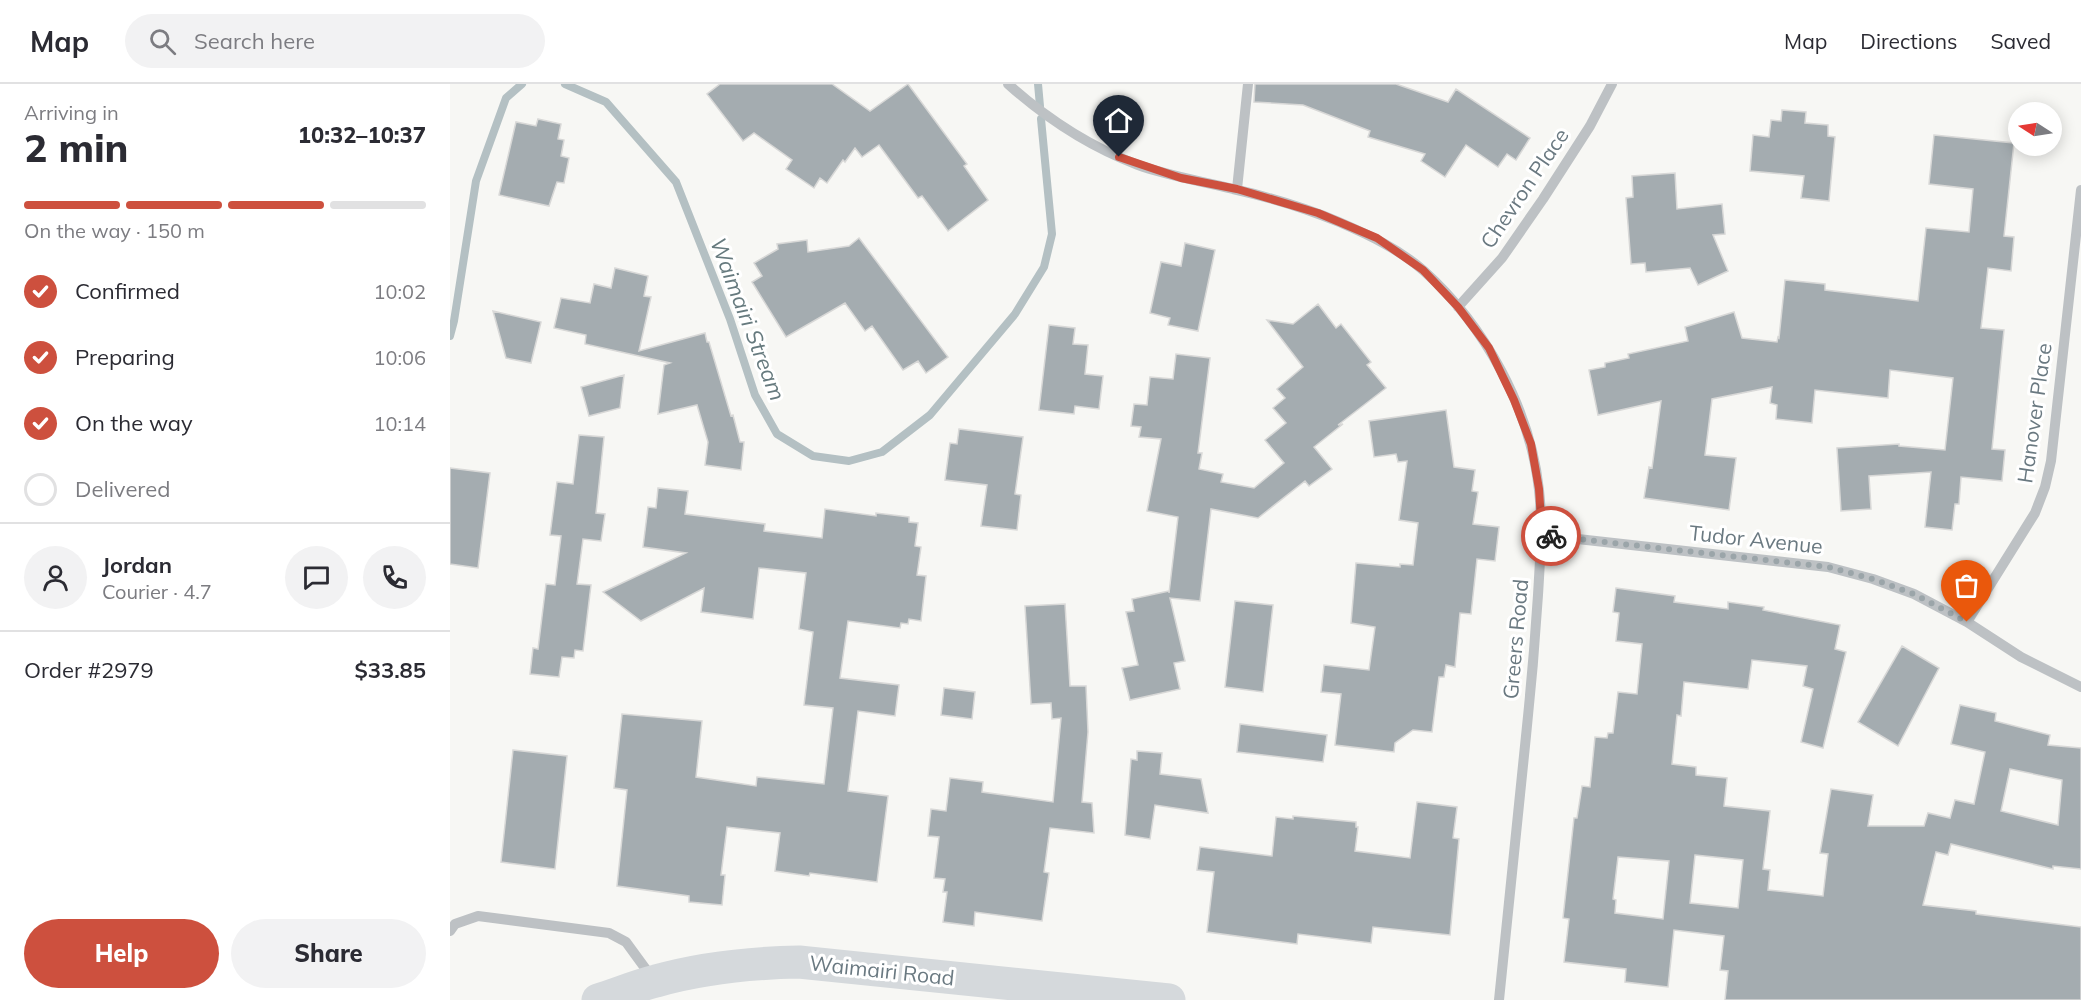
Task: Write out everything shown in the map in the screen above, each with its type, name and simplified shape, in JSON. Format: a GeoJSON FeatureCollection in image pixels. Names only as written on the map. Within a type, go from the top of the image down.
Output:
{"type":"FeatureCollection","features":[{"type":"Feature","properties":{"kind":"main road","name":"Waimairi Road"},"geometry":{"type":"LineString","coordinates":[[598,1000],[654,981],[684,974],[741,965],[799,962],[1169,1000]]}},
{"type":"Feature","properties":{"kind":"street","name":"Greers Road"},"geometry":{"type":"LineString","coordinates":[[1008,84],[1065,130],[1100,149],[1139,165],[1181,178],[1237,189],[1318,213],[1377,238],[1423,270],[1458,307],[1489,348],[1514,400],[1531,444],[1539,489],[1542,535],[1534,660],[1499,1000]]}},
{"type":"Feature","properties":{"kind":"street"},"geometry":{"type":"LineString","coordinates":[[1237,189],[1248,84]]}},
{"type":"Feature","properties":{"kind":"street","name":"Chevron Place"},"geometry":{"type":"LineString","coordinates":[[1458,307],[1502,258],[1543,199],[1590,126],[1612,84]]}},
{"type":"Feature","properties":{"kind":"street","name":"Hanover Place"},"geometry":{"type":"LineString","coordinates":[[1967,622],[2035,513],[2045,487],[2051,461],[2081,190]]}},
{"type":"Feature","properties":{"kind":"street","name":"Tudor Avenue"},"geometry":{"type":"LineString","coordinates":[[1542,535],[1828,567],[1873,579],[1914,594],[1967,622],[2021,657],[2081,687]]}},
{"type":"Feature","properties":{"kind":"street"},"geometry":{"type":"LineString","coordinates":[[450,931],[455,924],[478,916],[609,933],[626,942],[654,981]]}},
{"type":"Feature","properties":{"kind":"building"},"geometry":{"type":"Polygon","coordinates":[[[720,84],[832,84],[870,111],[908,84],[967,164],[964,166],[988,200],[948,231],[922,196],[918,198],[879,145],[862,157],[855,148],[845,162],[843,160],[827,183],[820,178],[814,188],[786,169],[792,160],[754,133],[743,141],[707,94],[720,84]]]}},
{"type":"Feature","properties":{"kind":"building"},"geometry":{"type":"Polygon","coordinates":[[[1255,84],[1396,84],[1448,102],[1456,89],[1530,138],[1516,160],[1507,154],[1498,167],[1466,145],[1445,177],[1421,161],[1425,154],[1368,137],[1370,131],[1303,105],[1254,102],[1255,84]]]}},
{"type":"Feature","properties":{"kind":"building"},"geometry":{"type":"Polygon","coordinates":[[[1782,110],[1806,112],[1805,123],[1828,125],[1828,136],[1835,137],[1829,201],[1801,198],[1804,176],[1750,171],[1753,135],[1769,137],[1771,120],[1781,121],[1782,110]]]}},
{"type":"Feature","properties":{"kind":"building"},"geometry":{"type":"Polygon","coordinates":[[[538,119],[561,124],[558,139],[564,140],[561,156],[569,158],[564,183],[557,182],[549,206],[499,195],[516,122],[536,126],[538,119]]]}},
{"type":"Feature","properties":{"kind":"building"},"geometry":{"type":"Polygon","coordinates":[[[1934,135],[2008,142],[2008,156],[2013,156],[2004,236],[2014,237],[2011,271],[1988,268],[1981,328],[2004,330],[1992,449],[2005,450],[2002,481],[1961,477],[1959,504],[1955,504],[1952,530],[1925,527],[1931,472],[1869,476],[1871,509],[1841,511],[1837,448],[1899,444],[1899,446],[1945,450],[1953,378],[1890,370],[1888,398],[1815,390],[1812,423],[1776,419],[1777,405],[1770,403],[1772,387],[1712,399],[1705,455],[1736,458],[1729,510],[1644,498],[1649,467],[1652,468],[1661,401],[1598,415],[1589,370],[1605,367],[1605,363],[1629,358],[1628,354],[1688,341],[1685,327],[1734,312],[1742,338],[1777,342],[1785,280],[1825,284],[1825,290],[1918,301],[1926,228],[1969,232],[1973,189],[1929,184],[1934,135]]]}},
{"type":"Feature","properties":{"kind":"building"},"geometry":{"type":"Polygon","coordinates":[[[1675,173],[1677,209],[1722,204],[1725,234],[1713,235],[1728,271],[1698,285],[1690,268],[1646,272],[1645,263],[1631,264],[1626,198],[1633,197],[1632,176],[1675,173]]]}},
{"type":"Feature","properties":{"kind":"building"},"geometry":{"type":"Polygon","coordinates":[[[859,238],[948,357],[926,373],[918,361],[903,370],[872,326],[865,331],[845,303],[786,337],[752,282],[762,276],[754,263],[778,249],[777,244],[807,240],[808,252],[849,246],[859,238]]]}},
{"type":"Feature","properties":{"kind":"building"},"geometry":{"type":"Polygon","coordinates":[[[1185,243],[1215,250],[1198,331],[1168,325],[1170,318],[1150,313],[1161,262],[1181,266],[1185,243]]]}},
{"type":"Feature","properties":{"kind":"building"},"geometry":{"type":"Polygon","coordinates":[[[615,268],[648,276],[644,296],[651,297],[639,351],[705,333],[740,442],[744,442],[741,470],[705,465],[708,442],[697,405],[658,414],[664,365],[670,363],[585,344],[586,335],[554,328],[561,298],[590,303],[594,284],[611,288],[615,268]]]}},
{"type":"Feature","properties":{"kind":"building"},"geometry":{"type":"Polygon","coordinates":[[[1318,304],[1336,328],[1341,324],[1371,362],[1367,365],[1386,388],[1338,425],[1343,424],[1314,447],[1332,469],[1309,486],[1305,481],[1258,518],[1211,509],[1200,601],[1170,598],[1185,661],[1174,663],[1180,689],[1130,700],[1122,668],[1138,665],[1126,612],[1134,611],[1132,599],[1169,591],[1169,593],[1178,517],[1147,511],[1161,439],[1139,437],[1141,427],[1131,426],[1134,404],[1147,405],[1150,377],[1173,379],[1176,354],[1210,358],[1198,453],[1202,453],[1199,469],[1223,474],[1221,482],[1254,488],[1284,463],[1265,440],[1286,423],[1273,408],[1285,398],[1277,389],[1303,367],[1267,320],[1293,324],[1318,304]]]}},
{"type":"Feature","properties":{"kind":"building"},"geometry":{"type":"Polygon","coordinates":[[[493,311],[541,322],[531,363],[506,358],[493,311]]]}},
{"type":"Feature","properties":{"kind":"building"},"geometry":{"type":"Polygon","coordinates":[[[1049,325],[1075,328],[1073,344],[1088,345],[1085,374],[1103,376],[1099,409],[1075,406],[1074,414],[1039,410],[1049,325]]]}},
{"type":"Feature","properties":{"kind":"building"},"geometry":{"type":"Polygon","coordinates":[[[624,375],[620,408],[589,416],[581,387],[624,375]]]}},
{"type":"Feature","properties":{"kind":"building"},"geometry":{"type":"Polygon","coordinates":[[[1446,410],[1454,467],[1475,470],[1472,491],[1478,492],[1473,524],[1499,527],[1495,561],[1477,559],[1471,614],[1460,613],[1455,667],[1446,665],[1444,677],[1439,677],[1432,732],[1413,730],[1395,743],[1394,752],[1335,745],[1341,694],[1321,692],[1324,665],[1369,670],[1375,627],[1351,623],[1356,563],[1400,567],[1400,564],[1413,565],[1418,523],[1399,520],[1407,461],[1398,462],[1396,454],[1374,457],[1369,421],[1446,410]]]}},
{"type":"Feature","properties":{"kind":"building"},"geometry":{"type":"Polygon","coordinates":[[[959,429],[1023,437],[1015,494],[1021,495],[1017,530],[981,526],[987,485],[945,480],[950,443],[957,444],[959,429]]]}},
{"type":"Feature","properties":{"kind":"building"},"geometry":{"type":"Polygon","coordinates":[[[579,435],[604,437],[596,513],[605,514],[601,541],[583,539],[577,584],[591,585],[583,651],[575,650],[574,658],[562,657],[559,677],[530,674],[533,648],[538,649],[546,584],[555,585],[561,536],[550,535],[557,482],[573,484],[579,435]]]}},
{"type":"Feature","properties":{"kind":"building"},"geometry":{"type":"Polygon","coordinates":[[[450,468],[490,473],[478,568],[450,564],[450,468]]]}},
{"type":"Feature","properties":{"kind":"building"},"geometry":{"type":"Polygon","coordinates":[[[658,488],[688,491],[685,514],[765,524],[764,531],[822,538],[825,509],[876,516],[876,513],[909,517],[909,522],[918,523],[915,546],[921,547],[917,575],[926,576],[921,621],[909,619],[908,624],[901,623],[900,628],[848,621],[840,678],[899,685],[895,716],[858,711],[848,791],[888,796],[877,882],[775,871],[780,833],[727,827],[721,875],[725,875],[722,905],[689,902],[689,896],[617,886],[627,790],[614,788],[622,714],[702,721],[696,777],[756,786],[757,777],[824,784],[833,708],[804,705],[813,632],[799,629],[806,573],[759,568],[753,619],[701,612],[704,588],[641,621],[603,592],[686,553],[643,547],[648,507],[656,508],[658,488]]]}},
{"type":"Feature","properties":{"kind":"building"},"geometry":{"type":"Polygon","coordinates":[[[1616,588],[1675,596],[1674,602],[1728,609],[1728,602],[1764,607],[1763,610],[1840,625],[1835,649],[1846,652],[1823,748],[1801,742],[1813,689],[1803,686],[1807,666],[1752,660],[1748,689],[1684,682],[1681,716],[1677,715],[1672,764],[1696,767],[1696,775],[1727,778],[1724,806],[1770,811],[1763,869],[1770,870],[1768,890],[1823,896],[1828,854],[1820,853],[1831,789],[1873,795],[1868,826],[1924,826],[1928,813],[1950,818],[1955,800],[1974,804],[1985,752],[1951,744],[1960,705],[1996,713],[1995,721],[2050,735],[2048,745],[2081,748],[2081,869],[2053,866],[2053,869],[1951,844],[1948,855],[1936,852],[1923,905],[2081,927],[2081,1000],[1725,1000],[1728,971],[1720,970],[1724,936],[1674,930],[1668,987],[1625,982],[1626,969],[1564,962],[1569,919],[1563,918],[1574,818],[1577,818],[1582,786],[1590,787],[1595,737],[1607,738],[1608,733],[1613,733],[1618,692],[1637,694],[1642,644],[1616,641],[1619,613],[1613,612],[1616,588]],[[2010,769],[2001,811],[2058,825],[2062,780],[2010,769]],[[1695,855],[1690,903],[1738,908],[1743,860],[1695,855]],[[1618,857],[1613,899],[1616,900],[1615,913],[1663,919],[1669,861],[1618,857]]]}},
{"type":"Feature","properties":{"kind":"building"},"geometry":{"type":"Polygon","coordinates":[[[1235,601],[1273,605],[1263,692],[1225,687],[1235,601]]]}},
{"type":"Feature","properties":{"kind":"building"},"geometry":{"type":"Polygon","coordinates":[[[1065,604],[1070,686],[1086,686],[1088,732],[1082,802],[1092,803],[1094,833],[1050,828],[1044,872],[1049,873],[1042,921],[975,912],[974,926],[943,922],[947,892],[943,892],[945,879],[934,878],[939,837],[928,836],[931,809],[946,811],[950,778],[983,782],[982,792],[1053,802],[1061,718],[1052,719],[1051,703],[1031,704],[1025,606],[1065,604]]]}},
{"type":"Feature","properties":{"kind":"building"},"geometry":{"type":"Polygon","coordinates":[[[1902,646],[1939,668],[1898,746],[1858,722],[1902,646]]]}},
{"type":"Feature","properties":{"kind":"building"},"geometry":{"type":"Polygon","coordinates":[[[944,688],[975,692],[972,719],[941,715],[944,688]]]}},
{"type":"Feature","properties":{"kind":"building"},"geometry":{"type":"Polygon","coordinates":[[[1240,724],[1327,735],[1323,762],[1237,752],[1240,724]]]}},
{"type":"Feature","properties":{"kind":"building"},"geometry":{"type":"Polygon","coordinates":[[[513,750],[567,756],[555,869],[501,862],[513,750]]]}},
{"type":"Feature","properties":{"kind":"building"},"geometry":{"type":"Polygon","coordinates":[[[1137,751],[1162,753],[1160,774],[1201,779],[1208,813],[1155,805],[1150,839],[1125,835],[1131,759],[1137,760],[1137,751]]]}},
{"type":"Feature","properties":{"kind":"building"},"geometry":{"type":"Polygon","coordinates":[[[1417,802],[1457,807],[1453,838],[1459,839],[1450,935],[1373,927],[1371,943],[1298,934],[1297,944],[1207,932],[1214,872],[1197,870],[1200,847],[1272,856],[1276,817],[1293,819],[1293,816],[1356,822],[1356,827],[1358,827],[1355,851],[1410,858],[1417,802]]]}},
{"type":"Feature","properties":{"kind":"waterway","name":"Waimairi Stream"},"geometry":{"type":"LineString","coordinates":[[450,336],[476,181],[506,98],[522,84]]}},
{"type":"Feature","properties":{"kind":"waterway","name":"Waimairi Stream"},"geometry":{"type":"LineString","coordinates":[[565,84],[606,102],[676,182],[730,319],[755,395],[777,434],[813,456],[849,461],[882,452],[930,415],[1015,314],[1044,267],[1052,234],[1041,119]]}},
{"type":"Feature","properties":{"kind":"waterway","name":"Waimairi Stream"},"geometry":{"type":"LineString","coordinates":[[1038,84],[1040,106]]}},
{"type":"Feature","properties":{"kind":"way so far"},"geometry":{"type":"LineString","coordinates":[[1551,536],[1828,567],[1873,579],[1914,594],[1967,622]]}},
{"type":"Feature","properties":{"kind":"route"},"geometry":{"type":"LineString","coordinates":[[1119,157],[1181,178],[1237,189],[1318,213],[1377,238],[1423,270],[1458,307],[1489,348],[1514,400],[1531,444],[1539,489],[1542,535],[1551,536]]}}]}
